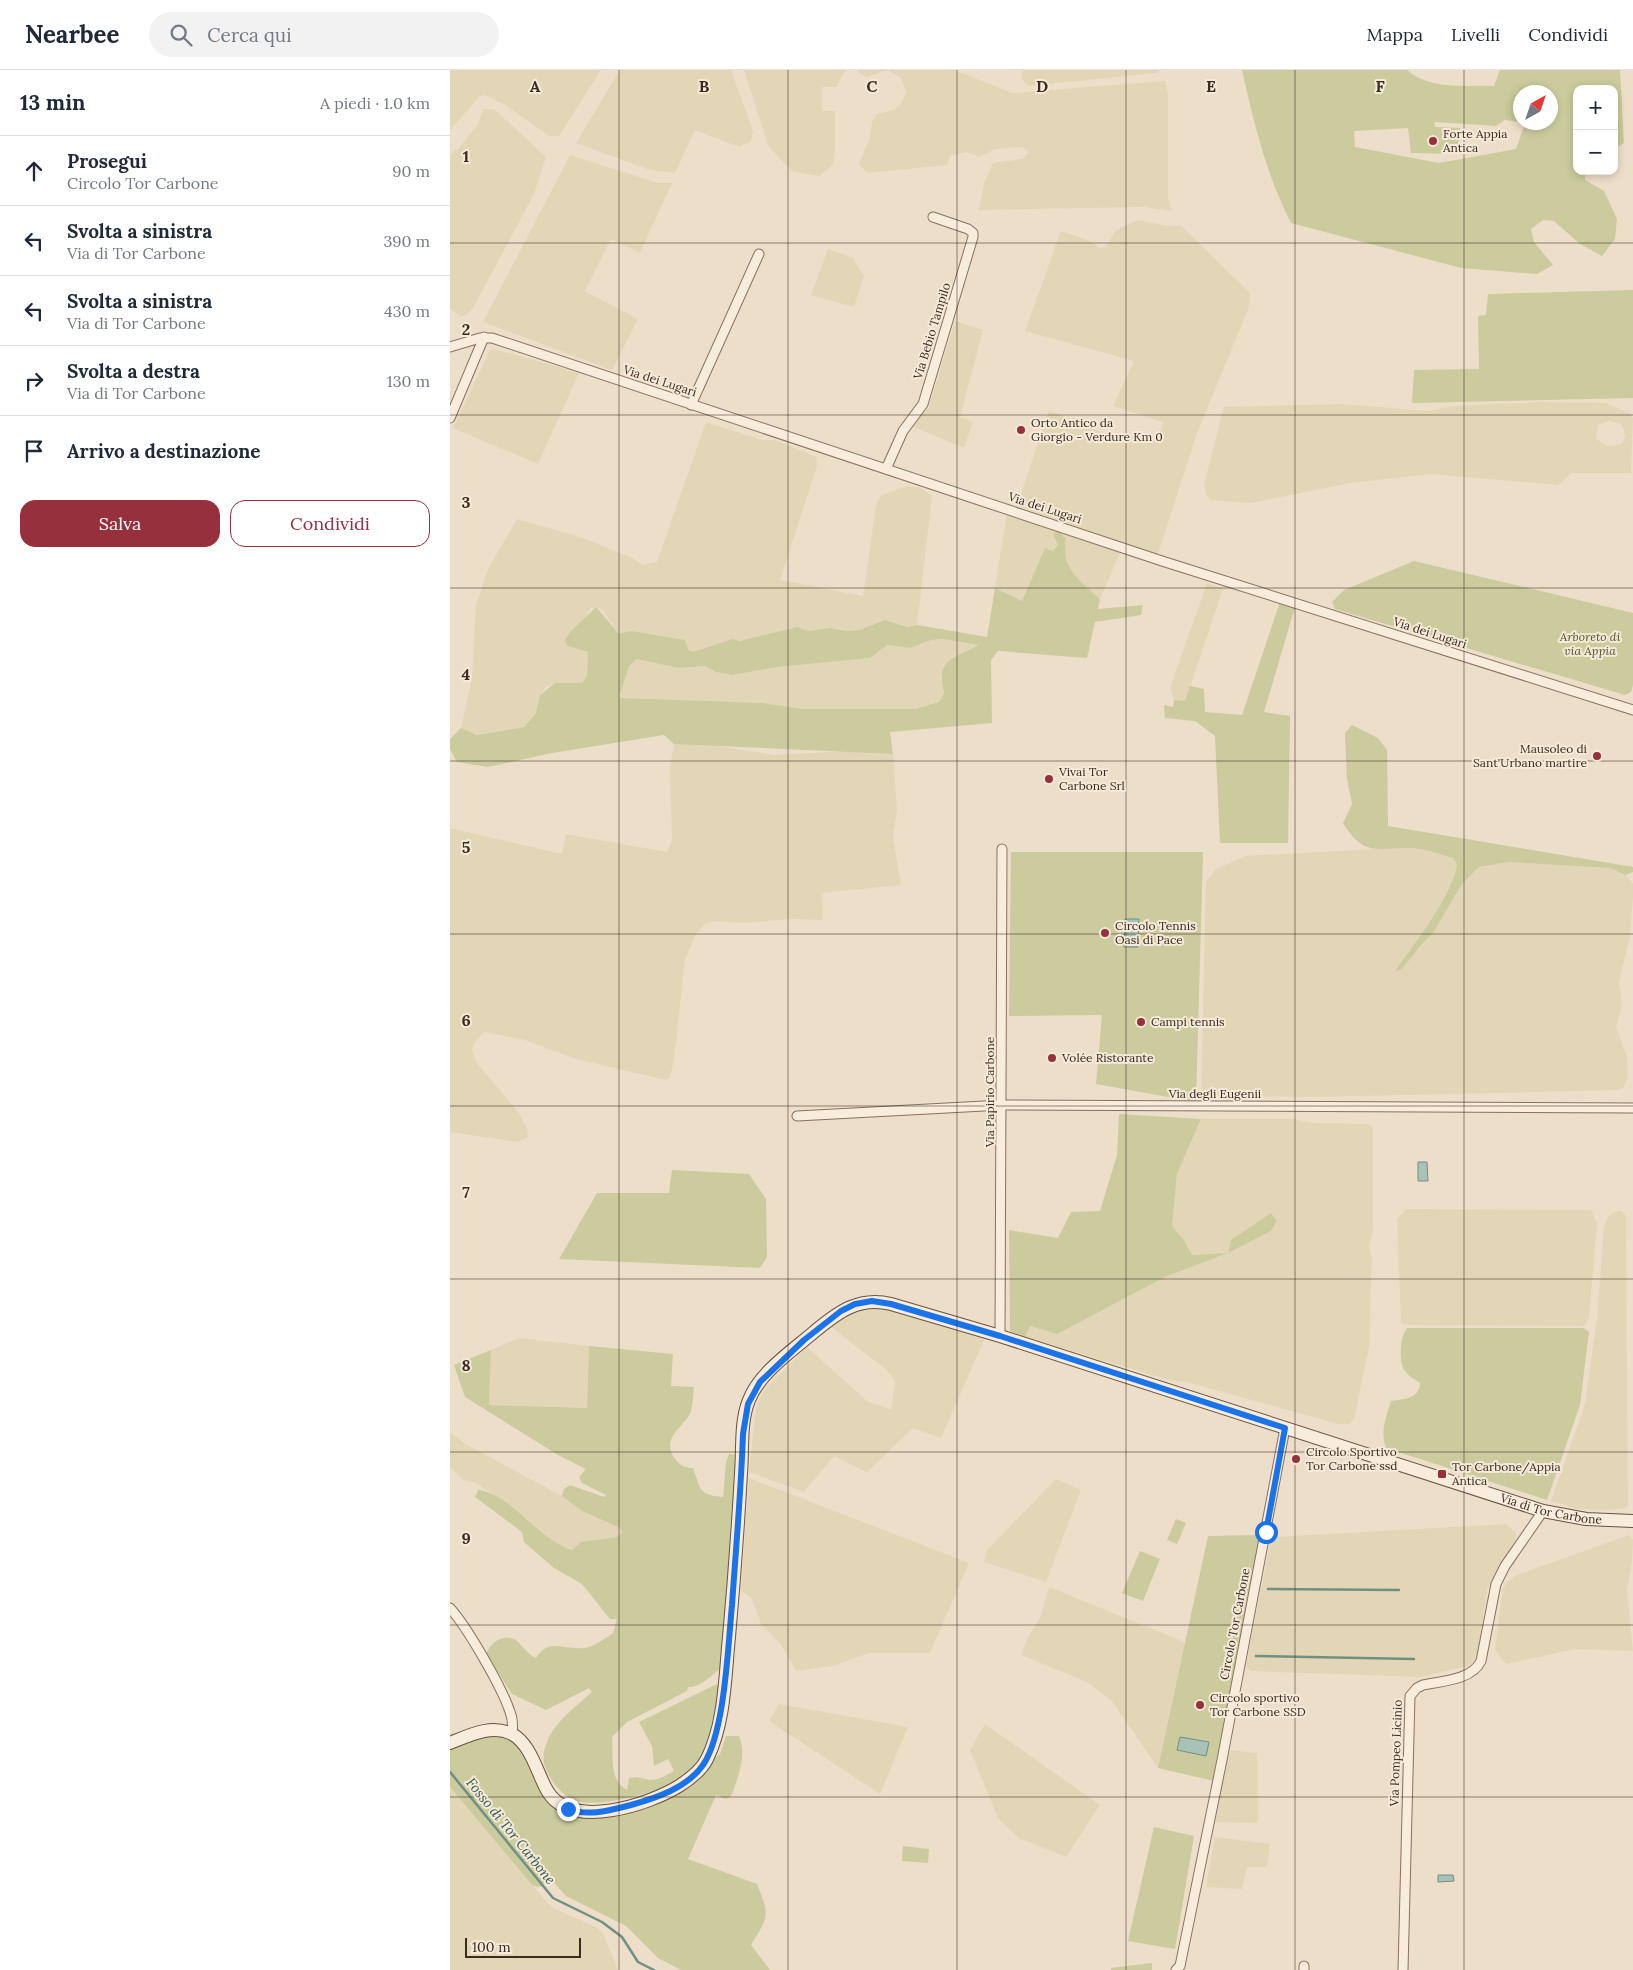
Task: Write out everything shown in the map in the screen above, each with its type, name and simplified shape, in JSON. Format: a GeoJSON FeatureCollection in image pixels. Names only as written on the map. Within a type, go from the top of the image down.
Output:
{"type":"FeatureCollection","features":[{"type":"Feature","properties":{"kind":"main road","name":"Via di Tor Carbone"},"geometry":{"type":"LineString","coordinates":[[512,1734],[526,1748],[551,1796],[563,1806],[578,1812],[598,1812],[638,1803],[661,1795],[687,1781],[700,1769],[708,1757],[723,1697],[738,1526],[743,1434],[748,1404],[755,1389],[778,1364],[823,1324],[844,1309],[862,1302],[891,1304],[1000,1336],[1544,1511],[1586,1519],[1633,1521]]}},
{"type":"Feature","properties":{"kind":"main road"},"geometry":{"type":"LineString","coordinates":[[450,1742],[489,1730],[512,1734]]}},
{"type":"Feature","properties":{"kind":"street","name":"Via Bebio Tampilo"},"geometry":{"type":"LineString","coordinates":[[886,469],[904,430],[923,404],[973,237],[973,233],[968,229],[934,217]]}},
{"type":"Feature","properties":{"kind":"street"},"geometry":{"type":"LineString","coordinates":[[691,405],[759,254]]}},
{"type":"Feature","properties":{"kind":"street","name":"Via dei Lugari"},"geometry":{"type":"LineString","coordinates":[[484,337],[1162,561],[1633,710]]}},
{"type":"Feature","properties":{"kind":"street"},"geometry":{"type":"LineString","coordinates":[[450,348],[484,337]]}},
{"type":"Feature","properties":{"kind":"street"},"geometry":{"type":"LineString","coordinates":[[450,418],[484,337]]}},
{"type":"Feature","properties":{"kind":"street","name":"Via Papirio Carbone"},"geometry":{"type":"LineString","coordinates":[[1000,1336],[1003,1105],[1002,849]]}},
{"type":"Feature","properties":{"kind":"street","name":"Via degli Eugenii"},"geometry":{"type":"LineString","coordinates":[[797,1116],[1003,1105],[1633,1108]]}},
{"type":"Feature","properties":{"kind":"street","name":"Circolo Tor Carbone"},"geometry":{"type":"LineString","coordinates":[[1176,1970],[1180,1966],[1222,1760],[1285,1428]]}},
{"type":"Feature","properties":{"kind":"street","name":"Via Pompeo Licinio"},"geometry":{"type":"LineString","coordinates":[[1403,1970],[1410,1696],[1413,1691],[1423,1685],[1469,1674],[1477,1670],[1481,1661],[1496,1584],[1505,1566],[1544,1511]]}},
{"type":"Feature","properties":{"kind":"street"},"geometry":{"type":"LineString","coordinates":[[450,1608],[462,1623],[508,1706],[513,1721],[512,1734]]}},
{"type":"Feature","properties":{"kind":"shaded area"},"geometry":{"type":"Polygon","coordinates":[[[450,70],[601,70],[559,136],[549,136],[507,106],[485,95],[479,97],[450,130],[450,70]]]}},
{"type":"Feature","properties":{"kind":"shaded area"},"geometry":{"type":"Polygon","coordinates":[[[620,70],[731,70],[753,131],[751,141],[739,147],[695,130],[675,173],[650,170],[576,143],[620,70]]]}},
{"type":"Feature","properties":{"kind":"shaded area"},"geometry":{"type":"Polygon","coordinates":[[[744,70],[846,70],[836,87],[822,87],[822,111],[835,111],[833,165],[819,176],[794,172],[780,159],[768,145],[744,70]]]}},
{"type":"Feature","properties":{"kind":"shaded area"},"geometry":{"type":"Polygon","coordinates":[[[860,70],[888,70],[866,77],[858,72],[860,70]]]}},
{"type":"Feature","properties":{"kind":"shaded area"},"geometry":{"type":"Polygon","coordinates":[[[888,70],[954,70],[1012,93],[1165,81],[1168,93],[1168,199],[1172,211],[1144,207],[979,210],[984,183],[993,163],[1022,159],[1029,152],[1022,147],[995,149],[979,157],[966,152],[950,156],[947,165],[867,173],[859,164],[870,137],[872,122],[877,114],[893,110],[901,104],[906,92],[901,78],[888,70]]]}},
{"type":"Feature","properties":{"kind":"shaded area"},"geometry":{"type":"Polygon","coordinates":[[[1023,70],[1160,70],[1156,73],[1028,86],[1021,78],[1023,70]]]}},
{"type":"Feature","properties":{"kind":"shaded area"},"geometry":{"type":"Polygon","coordinates":[[[483,109],[494,109],[546,157],[534,194],[472,310],[461,317],[450,309],[450,154],[458,149],[478,124],[483,109]]]}},
{"type":"Feature","properties":{"kind":"shaded area"},"geometry":{"type":"Polygon","coordinates":[[[570,155],[658,183],[672,183],[640,253],[611,239],[585,291],[638,319],[612,370],[483,322],[570,155]]]}},
{"type":"Feature","properties":{"kind":"shaded area"},"geometry":{"type":"Polygon","coordinates":[[[1138,220],[1167,226],[1180,225],[1250,293],[1249,307],[1197,433],[1158,554],[1017,506],[1049,410],[1129,444],[1133,435],[1158,440],[1163,422],[1113,406],[1134,361],[1025,331],[1061,231],[1090,241],[1099,248],[1106,247],[1116,230],[1138,220]]]}},
{"type":"Feature","properties":{"kind":"shaded area"},"geometry":{"type":"Polygon","coordinates":[[[828,249],[853,258],[864,276],[854,307],[811,295],[828,249]]]}},
{"type":"Feature","properties":{"kind":"shaded area"},"geometry":{"type":"Polygon","coordinates":[[[955,321],[983,330],[960,417],[973,422],[964,448],[912,426],[929,407],[955,321]]]}},
{"type":"Feature","properties":{"kind":"shaded area"},"geometry":{"type":"Polygon","coordinates":[[[491,348],[579,373],[538,464],[453,428],[491,348]]]}},
{"type":"Feature","properties":{"kind":"shaded area"},"geometry":{"type":"Polygon","coordinates":[[[1540,402],[1606,403],[1629,413],[1633,418],[1631,473],[1572,473],[1558,485],[1431,474],[1350,483],[1251,503],[1211,500],[1206,495],[1204,484],[1224,407],[1343,404],[1427,411],[1455,406],[1540,402]],[[1610,421],[1598,425],[1596,439],[1608,446],[1622,443],[1625,437],[1621,424],[1610,421]]]}},
{"type":"Feature","properties":{"kind":"shaded area"},"geometry":{"type":"Polygon","coordinates":[[[706,422],[762,440],[775,440],[816,457],[817,466],[780,580],[863,596],[876,505],[881,496],[906,486],[921,488],[932,496],[917,625],[907,627],[885,620],[859,630],[847,631],[834,628],[809,631],[798,627],[693,652],[685,646],[619,635],[603,610],[596,607],[591,608],[583,621],[570,632],[567,646],[588,652],[587,676],[582,684],[575,687],[555,683],[546,687],[540,695],[536,713],[524,727],[477,735],[464,732],[461,728],[472,678],[476,605],[488,569],[517,519],[583,538],[630,557],[643,565],[657,562],[706,422]]]}},
{"type":"Feature","properties":{"kind":"shaded area"},"geometry":{"type":"Polygon","coordinates":[[[1007,512],[1121,551],[1100,599],[1073,575],[1064,551],[1066,539],[1053,551],[1045,548],[1022,601],[995,588],[1007,512]]]}},
{"type":"Feature","properties":{"kind":"shaded area"},"geometry":{"type":"Polygon","coordinates":[[[1207,583],[1223,589],[1185,702],[1174,700],[1170,688],[1207,583]]]}},
{"type":"Feature","properties":{"kind":"shaded area"},"geometry":{"type":"Polygon","coordinates":[[[943,639],[980,645],[951,660],[940,677],[944,693],[939,702],[914,709],[838,714],[619,698],[629,666],[637,659],[678,668],[705,666],[716,672],[733,675],[777,667],[870,658],[887,645],[910,648],[931,640],[943,639]]]}},
{"type":"Feature","properties":{"kind":"shaded area"},"geometry":{"type":"Polygon","coordinates":[[[699,743],[775,755],[847,751],[893,754],[897,810],[893,837],[901,885],[822,893],[823,920],[790,919],[743,923],[714,921],[705,924],[696,934],[685,960],[674,1060],[670,1077],[666,1080],[576,1059],[525,1040],[484,1032],[475,1042],[472,1050],[476,1062],[518,1112],[527,1128],[528,1137],[519,1142],[450,1132],[450,828],[562,854],[566,834],[667,852],[672,840],[670,767],[674,744],[699,743]]]}},
{"type":"Feature","properties":{"kind":"shaded area"},"geometry":{"type":"Polygon","coordinates":[[[1413,847],[1453,858],[1457,864],[1456,876],[1436,911],[1396,972],[1402,969],[1433,933],[1462,884],[1479,867],[1509,862],[1612,868],[1626,875],[1633,884],[1633,896],[1630,937],[1619,981],[1622,1007],[1616,1027],[1627,1057],[1628,1077],[1623,1088],[1617,1090],[1318,1097],[1201,1096],[1206,882],[1216,869],[1246,856],[1413,847]]]}},
{"type":"Feature","properties":{"kind":"shaded area"},"geometry":{"type":"Polygon","coordinates":[[[1125,919],[1139,919],[1138,947],[1124,947],[1125,919]]]}},
{"type":"Feature","properties":{"kind":"shaded area"},"geometry":{"type":"Polygon","coordinates":[[[1201,1119],[1293,1119],[1313,1123],[1367,1124],[1373,1128],[1373,1230],[1369,1246],[1372,1258],[1369,1347],[1354,1419],[1349,1424],[1338,1424],[1187,1382],[1169,1380],[1025,1337],[1030,1326],[1226,1254],[1192,1255],[1184,1240],[1172,1226],[1177,1174],[1201,1119]],[[1271,1213],[1231,1240],[1252,1239],[1271,1231],[1277,1221],[1271,1213]]]}},
{"type":"Feature","properties":{"kind":"shaded area"},"geometry":{"type":"Polygon","coordinates":[[[1418,1162],[1427,1162],[1428,1181],[1418,1181],[1418,1162]]]}},
{"type":"Feature","properties":{"kind":"shaded area"},"geometry":{"type":"Polygon","coordinates":[[[1406,1209],[1591,1210],[1597,1223],[1589,1318],[1584,1326],[1406,1325],[1401,1322],[1397,1219],[1406,1209]]]}},
{"type":"Feature","properties":{"kind":"shaded area"},"geometry":{"type":"Polygon","coordinates":[[[1616,1211],[1622,1211],[1626,1216],[1628,1505],[1625,1508],[1609,1510],[1578,1509],[1551,1501],[1585,1405],[1597,1318],[1604,1227],[1608,1216],[1616,1211]]]}},
{"type":"Feature","properties":{"kind":"shaded area"},"geometry":{"type":"Polygon","coordinates":[[[881,1305],[985,1338],[941,1438],[913,1428],[867,1472],[834,1456],[804,1492],[749,1472],[756,1408],[763,1391],[807,1347],[867,1401],[891,1410],[895,1382],[887,1370],[831,1327],[860,1309],[881,1305]]]}},
{"type":"Feature","properties":{"kind":"shaded area"},"geometry":{"type":"Polygon","coordinates":[[[519,1338],[589,1346],[587,1408],[489,1405],[491,1350],[519,1338]]]}},
{"type":"Feature","properties":{"kind":"shaded area"},"geometry":{"type":"Polygon","coordinates":[[[450,1433],[469,1446],[562,1496],[582,1511],[620,1528],[622,1532],[617,1537],[581,1542],[572,1550],[560,1547],[526,1518],[476,1483],[462,1479],[450,1467],[450,1433]]]}},
{"type":"Feature","properties":{"kind":"shaded area"},"geometry":{"type":"Polygon","coordinates":[[[749,1478],[969,1563],[930,1653],[869,1653],[832,1666],[796,1671],[780,1643],[761,1624],[751,1597],[741,1591],[749,1478]]]}},
{"type":"Feature","properties":{"kind":"shaded area"},"geometry":{"type":"Polygon","coordinates":[[[1056,1479],[1081,1490],[1046,1582],[984,1562],[987,1550],[1056,1479]]]}},
{"type":"Feature","properties":{"kind":"shaded area"},"geometry":{"type":"Polygon","coordinates":[[[1506,1524],[1516,1533],[1516,1539],[1487,1590],[1478,1651],[1474,1661],[1467,1666],[1421,1677],[1251,1671],[1246,1666],[1270,1543],[1275,1537],[1506,1524]]]}},
{"type":"Feature","properties":{"kind":"shaded area"},"geometry":{"type":"Polygon","coordinates":[[[1629,1535],[1633,1540],[1632,1561],[1627,1590],[1633,1651],[1575,1649],[1507,1664],[1502,1660],[1495,1649],[1503,1588],[1508,1581],[1517,1575],[1629,1535]]]}},
{"type":"Feature","properties":{"kind":"shaded area"},"geometry":{"type":"Polygon","coordinates":[[[1049,1587],[1185,1642],[1158,1768],[1112,1701],[1087,1682],[1021,1655],[1028,1637],[1040,1618],[1049,1587]]]}},
{"type":"Feature","properties":{"kind":"shaded area"},"geometry":{"type":"Polygon","coordinates":[[[779,1704],[908,1727],[880,1794],[769,1721],[779,1704]]]}},
{"type":"Feature","properties":{"kind":"shaded area"},"geometry":{"type":"Polygon","coordinates":[[[985,1724],[1100,1805],[1066,1857],[1019,1838],[998,1818],[970,1750],[985,1724]]]}},
{"type":"Feature","properties":{"kind":"shaded area"},"geometry":{"type":"Polygon","coordinates":[[[1180,1737],[1209,1742],[1206,1756],[1177,1750],[1180,1737]]]}},
{"type":"Feature","properties":{"kind":"shaded area"},"geometry":{"type":"Polygon","coordinates":[[[1228,1750],[1257,1753],[1258,1823],[1215,1822],[1228,1750]]]}},
{"type":"Feature","properties":{"kind":"shaded area"},"geometry":{"type":"Polygon","coordinates":[[[450,1787],[545,1900],[555,1909],[596,1927],[603,1933],[618,1970],[450,1970],[450,1787]]]}},
{"type":"Feature","properties":{"kind":"shaded area"},"geometry":{"type":"Polygon","coordinates":[[[1215,1837],[1270,1844],[1267,1867],[1247,1867],[1242,1889],[1206,1887],[1215,1837]]]}},
{"type":"Feature","properties":{"kind":"shaded area"},"geometry":{"type":"Polygon","coordinates":[[[1438,1875],[1453,1875],[1454,1881],[1438,1882],[1438,1875]]]}},
{"type":"Feature","properties":{"kind":"green space"},"geometry":{"type":"Polygon","coordinates":[[[1242,70],[1407,70],[1426,81],[1437,84],[1494,86],[1500,70],[1620,70],[1624,143],[1618,147],[1618,85],[1573,85],[1573,175],[1585,175],[1585,180],[1604,191],[1617,219],[1615,239],[1602,256],[1580,244],[1554,221],[1543,220],[1531,229],[1534,242],[1553,265],[1537,274],[1461,268],[1291,223],[1274,186],[1256,129],[1242,70]]]}},
{"type":"Feature","properties":{"kind":"green space"},"geometry":{"type":"Polygon","coordinates":[[[1633,290],[1633,398],[1412,403],[1414,370],[1479,369],[1478,316],[1486,315],[1488,294],[1633,290]]]}},
{"type":"Feature","properties":{"kind":"green space"},"geometry":{"type":"Polygon","coordinates":[[[1058,531],[1066,539],[1066,558],[1069,566],[1079,580],[1100,599],[1098,609],[1143,605],[1141,615],[1095,622],[1087,658],[998,651],[991,660],[992,723],[890,732],[893,754],[674,744],[664,735],[552,753],[488,767],[457,762],[450,749],[450,739],[461,728],[477,735],[524,727],[536,713],[540,695],[555,683],[582,683],[587,676],[588,652],[567,646],[565,640],[570,632],[596,607],[619,634],[631,631],[685,640],[688,649],[693,652],[733,639],[739,641],[798,627],[809,631],[830,628],[847,631],[859,630],[885,620],[907,627],[917,625],[987,637],[995,588],[1022,601],[1045,548],[1053,551],[1058,545],[1053,534],[1058,531]],[[943,639],[931,640],[910,648],[887,645],[870,658],[777,667],[733,675],[716,672],[705,666],[678,668],[637,659],[629,666],[619,698],[762,703],[802,709],[915,709],[939,702],[944,693],[942,673],[944,667],[954,657],[979,645],[943,639]]]}},
{"type":"Feature","properties":{"kind":"green space","name":"Arboreto di via Appia"},"geometry":{"type":"Polygon","coordinates":[[[1414,561],[1633,613],[1633,685],[1631,692],[1625,695],[1335,609],[1332,602],[1344,590],[1414,561]]]}},
{"type":"Feature","properties":{"kind":"green space"},"geometry":{"type":"Polygon","coordinates":[[[1280,602],[1295,607],[1264,712],[1290,716],[1288,843],[1220,843],[1215,736],[1195,721],[1165,718],[1164,705],[1173,707],[1174,700],[1185,701],[1190,686],[1204,689],[1205,712],[1242,715],[1280,602]]]}},
{"type":"Feature","properties":{"kind":"green space"},"geometry":{"type":"Polygon","coordinates":[[[1352,725],[1378,738],[1387,750],[1388,826],[1633,867],[1633,872],[1626,875],[1610,868],[1509,862],[1479,867],[1462,884],[1433,933],[1402,969],[1395,972],[1441,904],[1454,876],[1457,864],[1453,858],[1421,849],[1372,848],[1358,842],[1351,834],[1343,823],[1352,804],[1347,779],[1345,733],[1352,725]]]}},
{"type":"Feature","properties":{"kind":"green space","name":"Circolo Tennis Oasi di Pace"},"geometry":{"type":"Polygon","coordinates":[[[1011,852],[1203,852],[1196,1102],[1096,1084],[1102,1015],[1009,1016],[1011,852]]]}},
{"type":"Feature","properties":{"kind":"green space"},"geometry":{"type":"Polygon","coordinates":[[[1119,1114],[1201,1119],[1177,1174],[1172,1226],[1184,1240],[1192,1255],[1228,1253],[1165,1277],[1057,1334],[1030,1326],[1025,1337],[1010,1331],[1009,1230],[1058,1238],[1071,1212],[1100,1211],[1117,1155],[1119,1114]]]}},
{"type":"Feature","properties":{"kind":"green space"},"geometry":{"type":"Polygon","coordinates":[[[672,1170],[749,1174],[766,1199],[767,1257],[760,1268],[559,1259],[597,1193],[669,1193],[672,1170]]]}},
{"type":"Feature","properties":{"kind":"green space"},"geometry":{"type":"Polygon","coordinates":[[[1271,1213],[1277,1221],[1271,1231],[1228,1253],[1231,1240],[1271,1213]]]}},
{"type":"Feature","properties":{"kind":"green space"},"geometry":{"type":"Polygon","coordinates":[[[1407,1328],[1584,1328],[1589,1332],[1580,1405],[1547,1500],[1386,1448],[1384,1430],[1391,1401],[1405,1399],[1414,1395],[1420,1383],[1406,1373],[1401,1361],[1401,1343],[1407,1328]]]}},
{"type":"Feature","properties":{"kind":"green space"},"geometry":{"type":"Polygon","coordinates":[[[589,1346],[673,1354],[671,1386],[694,1387],[691,1411],[672,1438],[671,1452],[681,1465],[693,1468],[702,1490],[709,1495],[723,1497],[726,1462],[729,1454],[738,1455],[721,1668],[701,1683],[688,1687],[687,1691],[627,1722],[612,1737],[614,1774],[621,1786],[627,1790],[629,1778],[637,1777],[653,1780],[674,1771],[668,1759],[654,1766],[652,1746],[639,1722],[717,1684],[719,1690],[710,1737],[702,1755],[694,1765],[668,1785],[623,1799],[590,1803],[572,1799],[560,1790],[553,1782],[544,1764],[543,1756],[547,1742],[556,1727],[567,1714],[592,1692],[589,1688],[546,1710],[512,1694],[486,1654],[495,1642],[504,1638],[513,1639],[518,1642],[528,1653],[536,1658],[547,1647],[589,1647],[613,1633],[617,1619],[610,1619],[582,1584],[554,1568],[524,1542],[522,1532],[475,1497],[478,1490],[502,1499],[548,1537],[572,1550],[581,1542],[617,1537],[622,1532],[620,1528],[582,1511],[562,1496],[564,1489],[570,1485],[604,1497],[606,1495],[582,1483],[579,1477],[586,1469],[558,1455],[465,1397],[454,1365],[491,1350],[489,1405],[587,1408],[589,1346]]]}},
{"type":"Feature","properties":{"kind":"green space"},"geometry":{"type":"Polygon","coordinates":[[[1176,1519],[1186,1523],[1177,1544],[1167,1540],[1176,1519]]]}},
{"type":"Feature","properties":{"kind":"green space","name":"Circolo sportivo Tor Carbone SSD"},"geometry":{"type":"Polygon","coordinates":[[[1262,1535],[1214,1781],[1158,1768],[1208,1536],[1262,1535]]]}},
{"type":"Feature","properties":{"kind":"green space"},"geometry":{"type":"Polygon","coordinates":[[[1140,1551],[1160,1559],[1143,1601],[1122,1593],[1140,1551]]]}},
{"type":"Feature","properties":{"kind":"green space"},"geometry":{"type":"Polygon","coordinates":[[[489,1735],[509,1737],[521,1747],[567,1810],[665,1799],[720,1754],[726,1736],[739,1736],[742,1758],[739,1774],[731,1796],[726,1799],[716,1795],[688,1859],[757,1884],[766,1910],[766,1916],[751,1945],[770,1970],[681,1970],[658,1958],[626,1926],[566,1896],[547,1875],[541,1887],[533,1886],[450,1787],[450,1749],[489,1735]]]}},
{"type":"Feature","properties":{"kind":"green space"},"geometry":{"type":"Polygon","coordinates":[[[1154,1827],[1194,1836],[1175,1949],[1128,1941],[1154,1827]]]}},
{"type":"Feature","properties":{"kind":"green space"},"geometry":{"type":"Polygon","coordinates":[[[903,1846],[929,1849],[928,1863],[902,1861],[903,1846]]]}},
{"type":"Feature","properties":{"kind":"green space"},"geometry":{"type":"Polygon","coordinates":[[[1152,1963],[1152,1970],[1111,1970],[1111,1968],[1152,1963]]]}},
{"type":"Feature","properties":{"kind":"waterway"},"geometry":{"type":"LineString","coordinates":[[1268,1589],[1399,1590]]}},
{"type":"Feature","properties":{"kind":"waterway"},"geometry":{"type":"LineString","coordinates":[[1256,1656],[1414,1659]]}},
{"type":"Feature","properties":{"kind":"waterway","name":"Fosso di Tor Carbone"},"geometry":{"type":"LineString","coordinates":[[450,1772],[553,1898],[602,1922],[622,1937],[638,1962],[654,1970]]}},
{"type":"Feature","properties":{"kind":"place","name":"Forte Appia Antica"},"geometry":{"type":"Point","coordinates":[1433,141]}},
{"type":"Feature","properties":{"kind":"place","name":"Orto Antico da Giorgio - Verdure Km 0"},"geometry":{"type":"Point","coordinates":[1021,430]}},
{"type":"Feature","properties":{"kind":"place","name":"Mausoleo di Sant'Urbano martire"},"geometry":{"type":"Point","coordinates":[1597,756]}},
{"type":"Feature","properties":{"kind":"place","name":"Vivai Tor Carbone Srl"},"geometry":{"type":"Point","coordinates":[1049,779]}},
{"type":"Feature","properties":{"kind":"place","name":"Circolo Tennis Oasi di Pace"},"geometry":{"type":"Point","coordinates":[1105,933]}},
{"type":"Feature","properties":{"kind":"place","name":"Campi tennis"},"geometry":{"type":"Point","coordinates":[1141,1022]}},
{"type":"Feature","properties":{"kind":"place","name":"Volée Ristorante"},"geometry":{"type":"Point","coordinates":[1052,1058]}},
{"type":"Feature","properties":{"kind":"place","name":"Circolo Sportivo Tor Carbone ssd"},"geometry":{"type":"Point","coordinates":[1296,1459]}},
{"type":"Feature","properties":{"kind":"place","name":"Tor Carbone/Appia Antica"},"geometry":{"type":"Point","coordinates":[1442,1474]}},
{"type":"Feature","properties":{"kind":"place","name":"Circolo sportivo Tor Carbone SSD"},"geometry":{"type":"Point","coordinates":[1200,1705]}},
{"type":"Feature","properties":{"kind":"route"},"geometry":{"type":"LineString","coordinates":[[568,1809],[583,1813],[593,1812],[651,1799],[687,1781],[706,1761],[720,1714],[724,1686],[738,1526],[743,1434],[748,1404],[757,1385],[778,1364],[823,1324],[852,1305],[875,1301],[902,1307],[1000,1336],[1285,1428],[1266,1532]]}}]}
